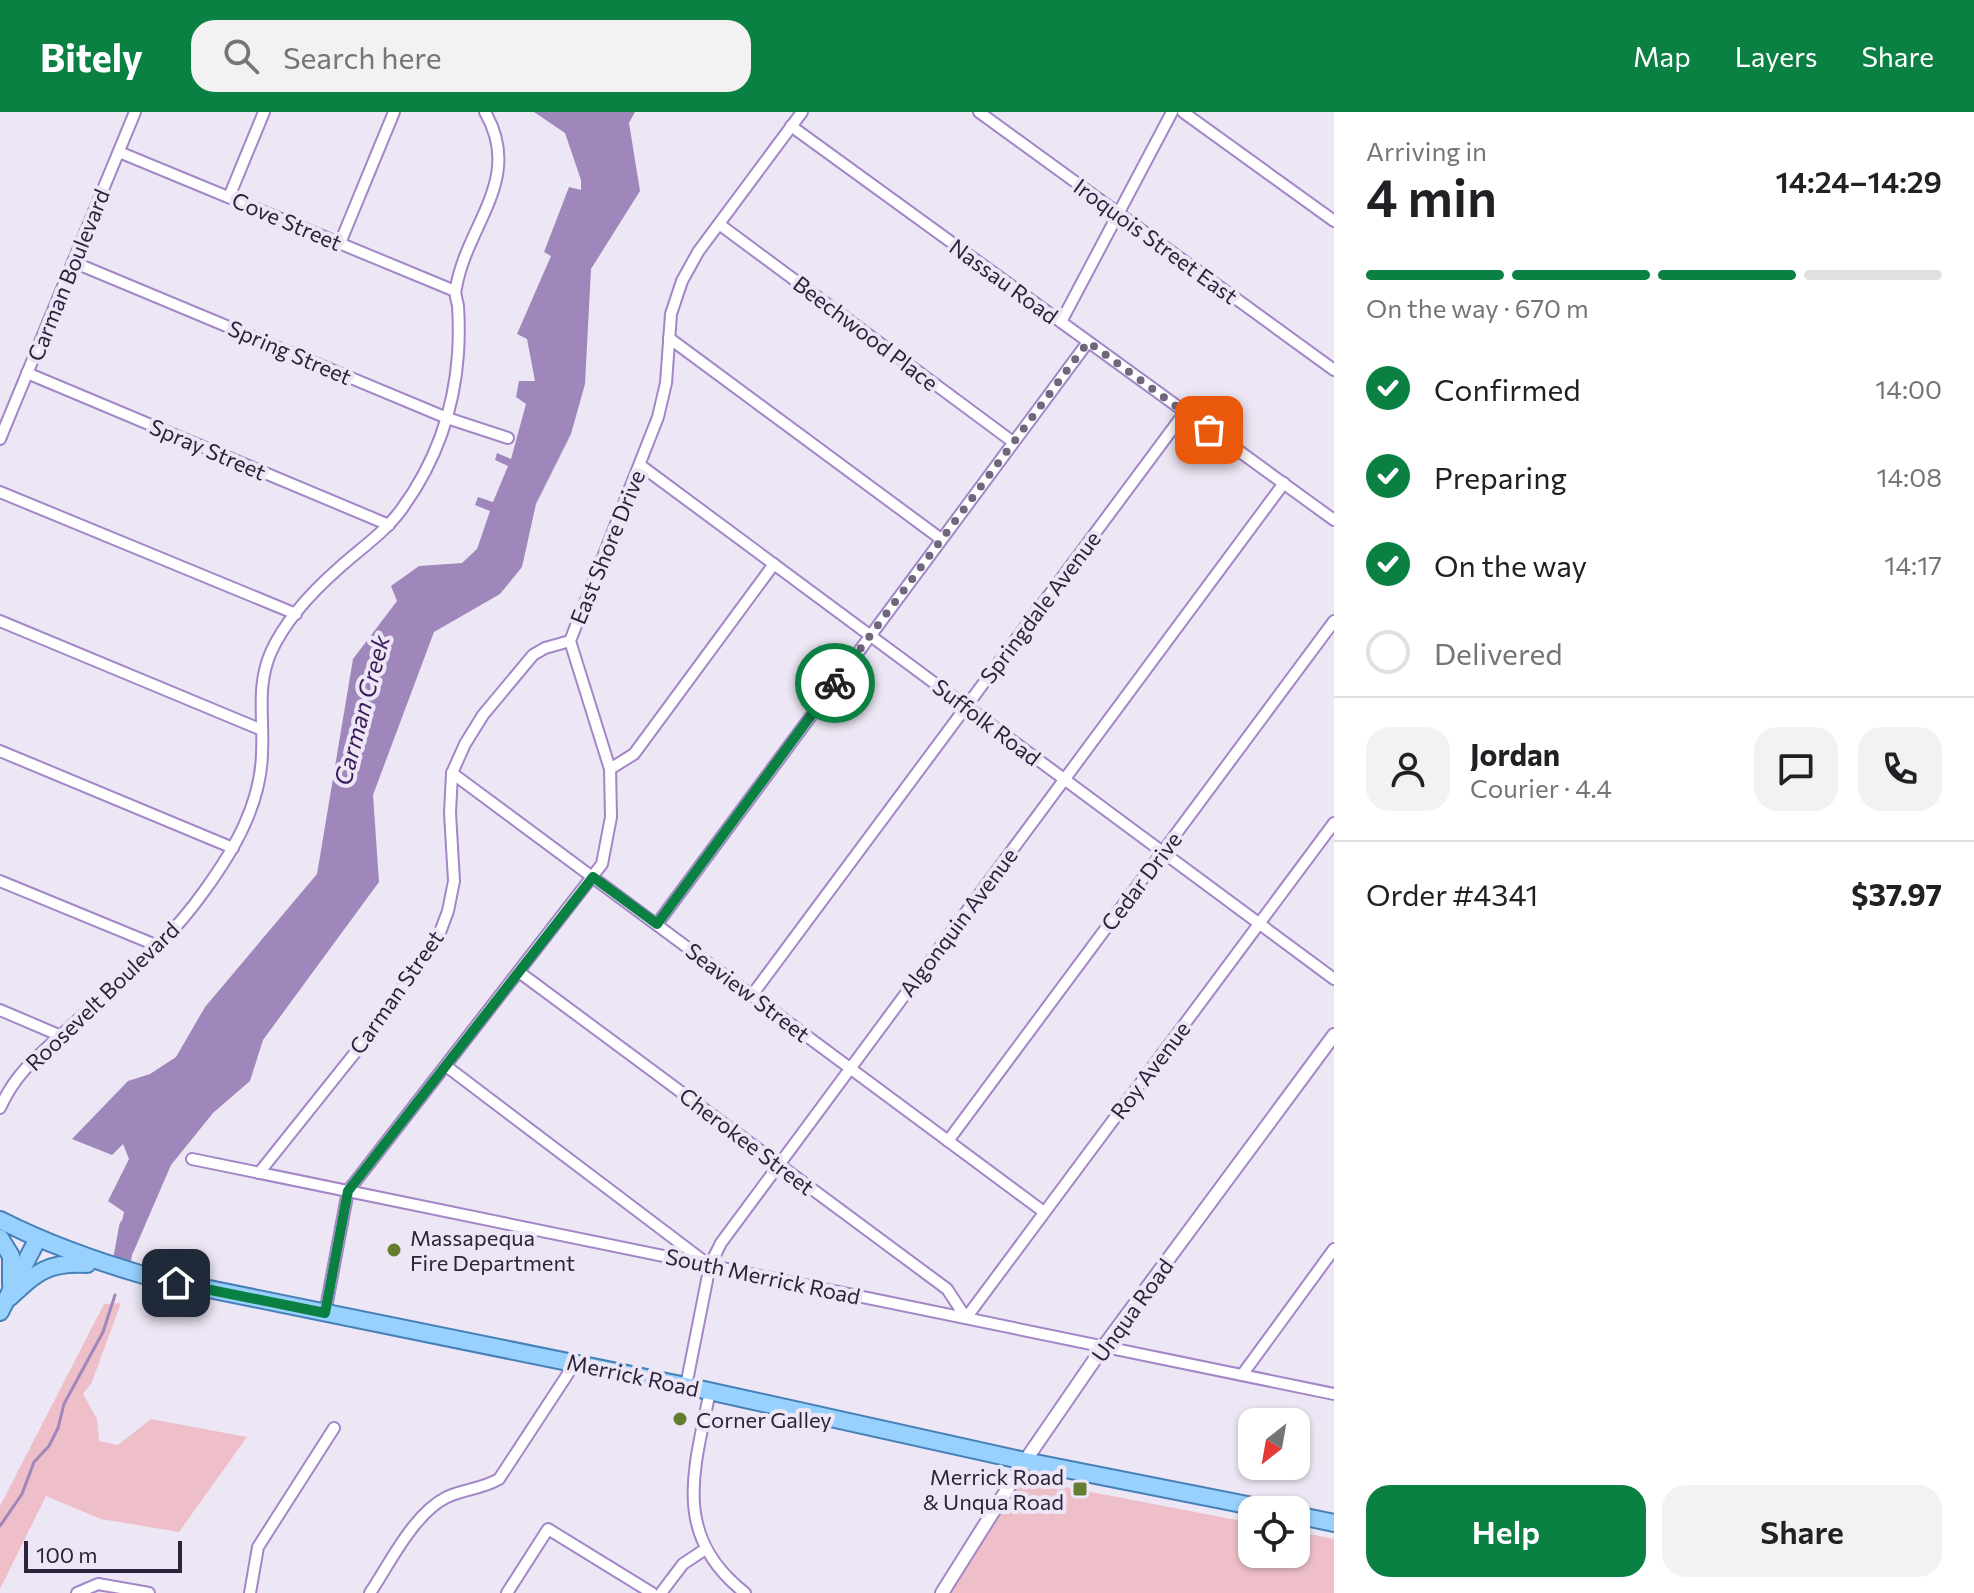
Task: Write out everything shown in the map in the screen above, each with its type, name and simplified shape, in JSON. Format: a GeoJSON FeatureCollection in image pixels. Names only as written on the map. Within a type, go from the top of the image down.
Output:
{"type":"FeatureCollection","features":[{"type":"Feature","properties":{"kind":"main road","name":"Merrick Road"},"geometry":{"type":"LineString","coordinates":[[0,1220],[37,1240],[102,1264],[150,1277],[686,1386],[1025,1461],[1238,1503]]}},
{"type":"Feature","properties":{"kind":"main road"},"geometry":{"type":"LineString","coordinates":[[0,1238],[11,1256],[13,1271],[4,1305]]}},
{"type":"Feature","properties":{"kind":"main road"},"geometry":{"type":"LineString","coordinates":[[4,1305],[37,1240]]}},
{"type":"Feature","properties":{"kind":"main road"},"geometry":{"type":"LineString","coordinates":[[4,1305],[35,1273],[50,1266],[102,1264]]}},
{"type":"Feature","properties":{"kind":"main road"},"geometry":{"type":"LineString","coordinates":[[1310,1518],[1334,1523]]}},
{"type":"Feature","properties":{"kind":"street","name":"Carman Boulevard"},"geometry":{"type":"LineString","coordinates":[[0,439],[135,112]]}},
{"type":"Feature","properties":{"kind":"street"},"geometry":{"type":"LineString","coordinates":[[229,197],[264,112]]}},
{"type":"Feature","properties":{"kind":"street"},"geometry":{"type":"LineString","coordinates":[[340,243],[394,112]]}},
{"type":"Feature","properties":{"kind":"street","name":"Roosevelt Boulevard"},"geometry":{"type":"LineString","coordinates":[[0,1108],[14,1081],[37,1054],[61,1036],[158,946],[204,892],[233,848],[261,775],[260,703],[264,674],[272,650],[296,614],[336,570],[389,525],[426,471],[447,418],[458,354],[455,291],[473,236],[494,194],[498,175],[496,142],[485,112]]}},
{"type":"Feature","properties":{"kind":"street","name":"East Shore Drive"},"geometry":{"type":"LineString","coordinates":[[325,1313],[348,1191],[602,864],[611,817],[610,769],[570,641],[640,465],[664,394],[671,314],[682,281],[698,252],[802,112]]}},
{"type":"Feature","properties":{"kind":"street","name":"Iroquois Street East"},"geometry":{"type":"LineString","coordinates":[[979,112],[1334,370]]}},
{"type":"Feature","properties":{"kind":"street"},"geometry":{"type":"LineString","coordinates":[[1061,322],[1172,112]]}},
{"type":"Feature","properties":{"kind":"street"},"geometry":{"type":"LineString","coordinates":[[1183,112],[1334,221]]}},
{"type":"Feature","properties":{"kind":"street","name":"Nassau Road"},"geometry":{"type":"LineString","coordinates":[[791,126],[1334,520]]}},
{"type":"Feature","properties":{"kind":"street","name":"Cove Street"},"geometry":{"type":"LineString","coordinates":[[119,152],[455,291]]}},
{"type":"Feature","properties":{"kind":"street","name":"Beechwood Place"},"geometry":{"type":"LineString","coordinates":[[719,224],[1013,442]]}},
{"type":"Feature","properties":{"kind":"street","name":"Spring Street"},"geometry":{"type":"LineString","coordinates":[[73,262],[447,418],[508,438]]}},
{"type":"Feature","properties":{"kind":"street"},"geometry":{"type":"LineString","coordinates":[[669,338],[941,539]]}},
{"type":"Feature","properties":{"kind":"street"},"geometry":{"type":"LineString","coordinates":[[657,924],[1088,342]]}},
{"type":"Feature","properties":{"kind":"street","name":"Spray Street"},"geometry":{"type":"LineString","coordinates":[[27,373],[389,525]]}},
{"type":"Feature","properties":{"kind":"street","name":"Springdale Avenue"},"geometry":{"type":"LineString","coordinates":[[752,995],[1185,412]]}},
{"type":"Feature","properties":{"kind":"street","name":"Suffolk Road"},"geometry":{"type":"LineString","coordinates":[[640,465],[1334,979]]}},
{"type":"Feature","properties":{"kind":"street","name":"Algonquin Avenue"},"geometry":{"type":"LineString","coordinates":[[686,1386],[710,1265],[721,1243],[1284,483]]}},
{"type":"Feature","properties":{"kind":"street"},"geometry":{"type":"LineString","coordinates":[[0,492],[296,614]]}},
{"type":"Feature","properties":{"kind":"street"},"geometry":{"type":"LineString","coordinates":[[610,769],[634,754],[774,564]]}},
{"type":"Feature","properties":{"kind":"street"},"geometry":{"type":"LineString","coordinates":[[0,621],[262,730]]}},
{"type":"Feature","properties":{"kind":"street","name":"Cedar Drive"},"geometry":{"type":"LineString","coordinates":[[948,1141],[1334,621]]}},
{"type":"Feature","properties":{"kind":"street","name":"Carman Street"},"geometry":{"type":"LineString","coordinates":[[259,1173],[370,1034],[439,935],[454,881],[450,813],[452,773],[465,744],[483,715],[533,655],[570,641]]}},
{"type":"Feature","properties":{"kind":"street"},"geometry":{"type":"LineString","coordinates":[[0,751],[233,848]]}},
{"type":"Feature","properties":{"kind":"street","name":"Seaview Street"},"geometry":{"type":"LineString","coordinates":[[452,773],[1044,1212]]}},
{"type":"Feature","properties":{"kind":"street","name":"Roy Avenue"},"geometry":{"type":"LineString","coordinates":[[966,1318],[1334,823]]}},
{"type":"Feature","properties":{"kind":"street"},"geometry":{"type":"LineString","coordinates":[[0,881],[158,946]]}},
{"type":"Feature","properties":{"kind":"street","name":"Cherokee Street"},"geometry":{"type":"LineString","coordinates":[[519,972],[947,1289],[966,1318]]}},
{"type":"Feature","properties":{"kind":"street"},"geometry":{"type":"LineString","coordinates":[[0,1010],[61,1036]]}},
{"type":"Feature","properties":{"kind":"street","name":"Unqua Road"},"geometry":{"type":"LineString","coordinates":[[942,1593],[1025,1461],[1104,1346],[1334,1035]]}},
{"type":"Feature","properties":{"kind":"street"},"geometry":{"type":"LineString","coordinates":[[446,1066],[710,1265]]}},
{"type":"Feature","properties":{"kind":"street","name":"South Merrick Road"},"geometry":{"type":"LineString","coordinates":[[192,1159],[1334,1394]]}},
{"type":"Feature","properties":{"kind":"street"},"geometry":{"type":"LineString","coordinates":[[1242,1375],[1334,1249]]}},
{"type":"Feature","properties":{"kind":"street"},"geometry":{"type":"LineString","coordinates":[[370,1593],[430,1507],[449,1496],[485,1487],[499,1479],[575,1363]]}},
{"type":"Feature","properties":{"kind":"street"},"geometry":{"type":"LineString","coordinates":[[710,1391],[693,1485],[695,1515],[704,1550],[745,1593]]}},
{"type":"Feature","properties":{"kind":"street"},"geometry":{"type":"LineString","coordinates":[[250,1593],[258,1547],[334,1428]]}},
{"type":"Feature","properties":{"kind":"street"},"geometry":{"type":"LineString","coordinates":[[507,1593],[548,1529],[652,1593]]}},
{"type":"Feature","properties":{"kind":"street"},"geometry":{"type":"LineString","coordinates":[[661,1593],[674,1572],[704,1550]]}},
{"type":"Feature","properties":{"kind":"street"},"geometry":{"type":"LineString","coordinates":[[77,1593],[98,1584],[149,1593]]}},
{"type":"Feature","properties":{"kind":"shaded area"},"geometry":{"type":"Polygon","coordinates":[[[121,1303],[92,1382],[83,1394],[97,1419],[99,1441],[118,1445],[151,1419],[247,1437],[179,1532],[101,1519],[46,1496],[0,1589],[0,1506],[104,1304],[121,1303]]]}},
{"type":"Feature","properties":{"kind":"shaded area"},"geometry":{"type":"Polygon","coordinates":[[[1019,1478],[1238,1520],[1238,1568],[1310,1568],[1310,1534],[1334,1539],[1334,1593],[947,1593],[1019,1478]]]}},
{"type":"Feature","properties":{"kind":"water"},"geometry":{"type":"Polygon","coordinates":[[[534,112],[635,112],[629,123],[640,191],[591,269],[585,384],[571,434],[536,504],[522,567],[500,594],[434,632],[373,795],[379,882],[263,1040],[250,1081],[213,1113],[171,1165],[133,1253],[117,1247],[124,1212],[108,1201],[129,1159],[123,1144],[112,1155],[72,1139],[128,1081],[150,1074],[176,1057],[205,1007],[317,874],[353,659],[397,601],[391,586],[419,566],[462,563],[477,549],[490,511],[475,505],[478,497],[493,502],[508,466],[495,460],[497,453],[511,459],[526,404],[516,397],[519,381],[535,381],[527,339],[517,334],[551,256],[544,252],[569,187],[581,190],[581,180],[565,133],[534,112]]]}},
{"type":"Feature","properties":{"kind":"waterway","name":"Carman Creek"},"geometry":{"type":"LineString","coordinates":[[122,1260],[128,1227]]}},
{"type":"Feature","properties":{"kind":"waterway","name":"Carman Creek"},"geometry":{"type":"LineString","coordinates":[[0,1526],[22,1494],[34,1462],[49,1446],[58,1428],[64,1404],[103,1332],[115,1295]]}},
{"type":"Feature","properties":{"kind":"way so far"},"geometry":{"type":"LineString","coordinates":[[835,683],[1088,342],[1209,430]]}},
{"type":"Feature","properties":{"kind":"place","name":"Massapequa Fire Department"},"geometry":{"type":"Point","coordinates":[394,1250]}},
{"type":"Feature","properties":{"kind":"place","name":"Corner Galley"},"geometry":{"type":"Point","coordinates":[680,1419]}},
{"type":"Feature","properties":{"kind":"place","name":"Merrick Road & Unqua Road"},"geometry":{"type":"Point","coordinates":[1080,1489]}},
{"type":"Feature","properties":{"kind":"route"},"geometry":{"type":"LineString","coordinates":[[176,1283],[325,1313],[348,1191],[593,877],[657,924],[835,683]]}}]}
